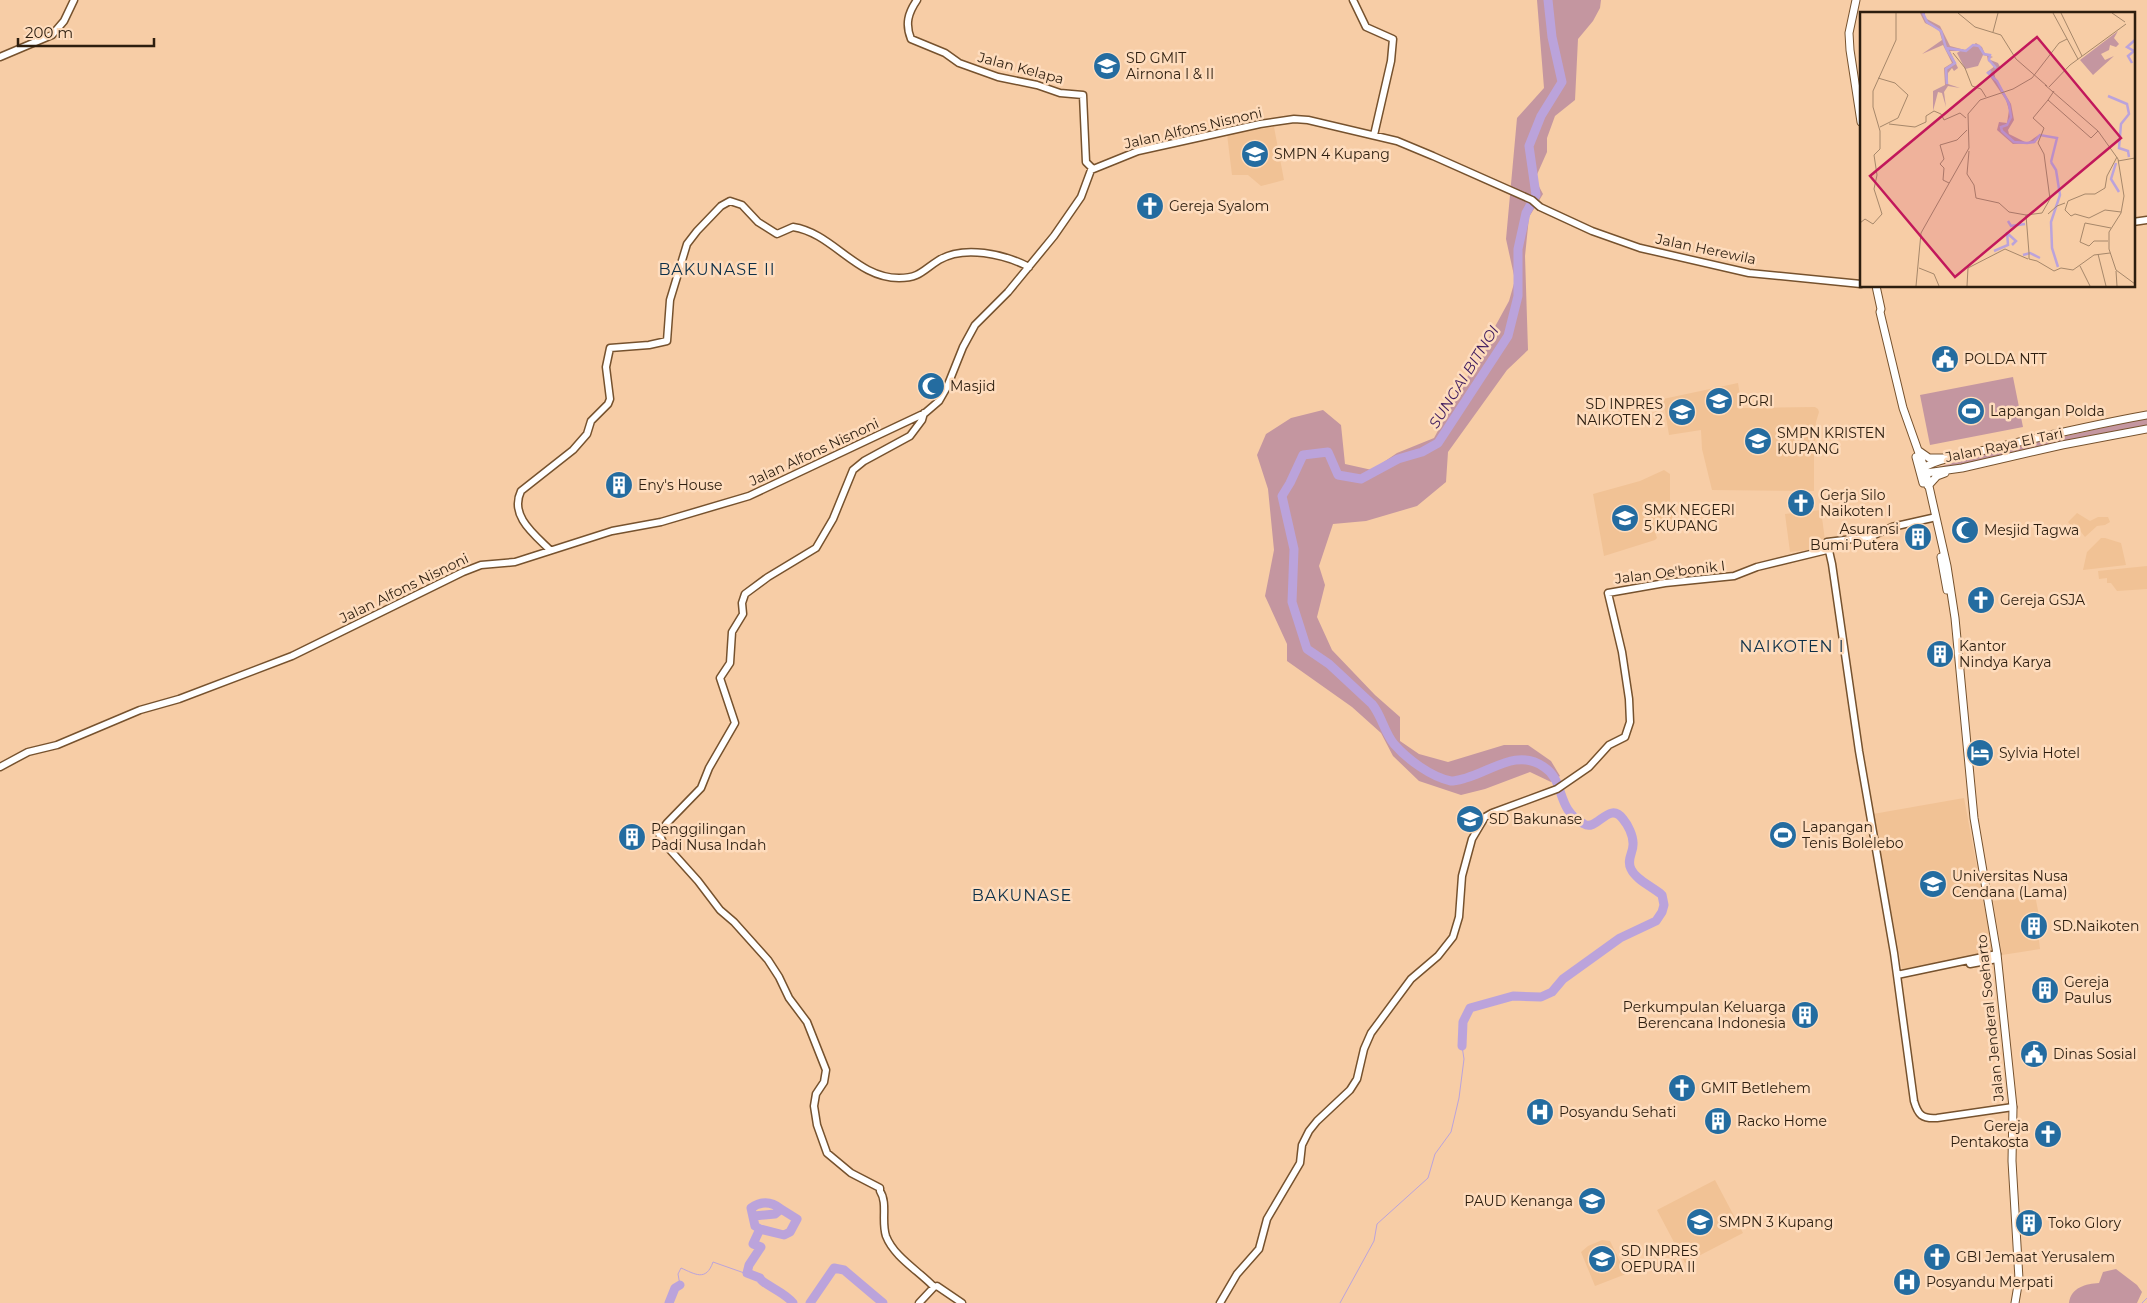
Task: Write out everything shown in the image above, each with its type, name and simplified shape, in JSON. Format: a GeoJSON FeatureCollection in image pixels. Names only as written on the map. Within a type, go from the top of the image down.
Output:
{"type":"FeatureCollection","features":[{"type":"Feature","properties":{"kind":"main road"},"geometry":{"type":"LineString","coordinates":[[1856,0],[1849,33],[1860,115]]}},
{"type":"Feature","properties":{"kind":"main road"},"geometry":{"type":"LineString","coordinates":[[1872,288],[1876,308],[1880,312]]}},
{"type":"Feature","properties":{"kind":"main road","name":"Jalan Jenderal Soeharto"},"geometry":{"type":"LineString","coordinates":[[1876,288],[1881,308],[1880,312],[1906,416],[1926,484],[1950,584],[1962,707],[1966,776],[1997,957],[2013,1107],[2012,1161],[2020,1279],[2016,1303]]}},
{"type":"Feature","properties":{"kind":"main road","name":"Jalan Raya El Tari"},"geometry":{"type":"LineString","coordinates":[[1924,470],[1961,456],[2089,426],[2147,415]]}},
{"type":"Feature","properties":{"kind":"main road","name":"Jalan Raya El Tari"},"geometry":{"type":"LineString","coordinates":[[1924,470],[1962,468],[2062,445],[2147,429]]}},
{"type":"Feature","properties":{"kind":"main road"},"geometry":{"type":"LineString","coordinates":[[1916,452],[1931,459],[1961,456]]}},
{"type":"Feature","properties":{"kind":"main road","name":"Jalan Jenderal Soeharto"},"geometry":{"type":"LineString","coordinates":[[1916,452],[1924,470],[1950,608],[1962,707]]}},
{"type":"Feature","properties":{"kind":"main road"},"geometry":{"type":"LineString","coordinates":[[1926,484],[1937,476],[1962,468]]}},
{"type":"Feature","properties":{"kind":"street"},"geometry":{"type":"LineString","coordinates":[[0,58],[52,35],[64,21],[74,0]]}},
{"type":"Feature","properties":{"kind":"street","name":"Jalan Kelapa"},"geometry":{"type":"LineString","coordinates":[[917,0],[908,13],[907,19],[911,39],[919,44],[944,53],[959,63],[998,77],[1037,85],[1060,93],[1083,96],[1086,162],[1093,169]]}},
{"type":"Feature","properties":{"kind":"street"},"geometry":{"type":"LineString","coordinates":[[1353,0],[1366,27],[1393,38],[1391,61],[1374,135]]}},
{"type":"Feature","properties":{"kind":"street","name":"Jalan Alfons Nisnoni"},"geometry":{"type":"LineString","coordinates":[[0,768],[28,752],[58,745],[140,710],[179,699],[292,656],[463,572],[481,565],[515,562],[612,531],[661,522],[749,496],[924,413],[940,400],[948,387],[963,347],[975,325],[1008,292],[1054,236],[1081,197],[1088,175],[1093,169],[1138,151],[1244,127],[1294,119],[1318,122],[1374,135],[1433,156],[1532,200],[1540,207]]}},
{"type":"Feature","properties":{"kind":"street"},"geometry":{"type":"LineString","coordinates":[[550,550],[525,524],[518,504],[521,491],[573,450],[587,434],[590,422],[608,404],[610,399],[606,367],[610,348],[650,345],[667,341],[670,300],[687,244],[696,231],[724,203],[732,201],[742,205],[758,222],[777,234],[793,227],[804,231],[837,249],[864,268],[887,277],[918,276],[940,260],[962,253],[998,256],[1028,267]]}},
{"type":"Feature","properties":{"kind":"street","name":"Jalan Herewila"},"geometry":{"type":"LineString","coordinates":[[1540,207],[1621,242],[1707,264],[1749,273],[1860,284]]}},
{"type":"Feature","properties":{"kind":"street"},"geometry":{"type":"LineString","coordinates":[[2134,222],[2147,220]]}},
{"type":"Feature","properties":{"kind":"street"},"geometry":{"type":"LineString","coordinates":[[924,413],[922,420],[910,436],[853,470],[833,519],[816,548],[768,577],[745,594],[742,603],[743,614],[732,632],[730,663],[720,678],[735,723],[709,768],[701,788],[667,823],[659,834],[663,842],[698,881],[720,910],[734,922],[768,960],[789,998],[807,1022],[826,1070],[824,1082],[816,1094],[814,1106],[817,1125],[828,1153],[852,1172],[880,1188],[884,1196],[884,1227],[894,1250],[934,1286],[940,1287],[962,1303]]}},
{"type":"Feature","properties":{"kind":"street"},"geometry":{"type":"LineString","coordinates":[[1932,518],[1900,525],[1870,537],[1827,542],[1827,550],[1832,564],[1859,751],[1897,977],[1917,1112],[1928,1119],[2013,1107]]}},
{"type":"Feature","properties":{"kind":"street","name":"Jalan Oe'bonik I"},"geometry":{"type":"LineString","coordinates":[[1220,1303],[1237,1274],[1258,1249],[1267,1219],[1300,1163],[1302,1145],[1309,1131],[1350,1090],[1357,1079],[1364,1049],[1371,1033],[1411,979],[1438,956],[1453,937],[1459,917],[1462,876],[1472,839],[1487,815],[1557,789],[1589,767],[1609,745],[1624,738],[1630,722],[1625,672],[1608,593],[1665,583],[1734,576],[1757,568],[1827,550]]}},
{"type":"Feature","properties":{"kind":"street"},"geometry":{"type":"LineString","coordinates":[[1897,977],[1997,957]]}},
{"type":"Feature","properties":{"kind":"street"},"geometry":{"type":"LineString","coordinates":[[919,1303],[934,1286]]}},
{"type":"Feature","properties":{"kind":"shaded area"},"geometry":{"type":"Polygon","coordinates":[[[1537,0],[1601,0],[1600,8],[1593,21],[1578,39],[1575,100],[1555,116],[1547,138],[1547,152],[1535,179],[1543,194],[1529,217],[1525,256],[1528,350],[1507,370],[1448,452],[1446,482],[1417,506],[1366,521],[1333,524],[1319,566],[1325,585],[1317,617],[1332,650],[1375,695],[1400,717],[1400,741],[1419,754],[1448,762],[1504,745],[1528,745],[1551,761],[1560,776],[1551,782],[1530,772],[1485,789],[1461,795],[1419,781],[1393,756],[1381,733],[1352,707],[1287,661],[1287,644],[1265,596],[1274,550],[1268,489],[1257,455],[1266,434],[1291,418],[1323,410],[1341,425],[1345,464],[1372,470],[1397,453],[1434,438],[1509,301],[1515,280],[1506,239],[1517,118],[1544,88],[1537,0]]]}},
{"type":"Feature","properties":{"kind":"shaded area","name":"SMPN 4 Kupang"},"geometry":{"type":"Polygon","coordinates":[[[1274,127],[1284,180],[1261,186],[1248,175],[1232,175],[1227,134],[1274,127]]]}},
{"type":"Feature","properties":{"kind":"shaded area","name":"Lapangan Polda"},"geometry":{"type":"Polygon","coordinates":[[[2013,377],[2023,427],[1930,445],[1920,395],[2013,377]]]}},
{"type":"Feature","properties":{"kind":"shaded area","name":"SMPN KRISTEN KUPANG"},"geometry":{"type":"Polygon","coordinates":[[[1738,383],[1742,408],[1815,407],[1818,409],[1814,453],[1814,491],[1712,490],[1702,449],[1701,430],[1669,435],[1663,399],[1738,383]]]}},
{"type":"Feature","properties":{"kind":"shaded area"},"geometry":{"type":"Polygon","coordinates":[[[2147,418],[2147,427],[1980,463],[1933,469],[1971,457],[2147,418]]]}},
{"type":"Feature","properties":{"kind":"shaded area","name":"SMK NEGERI 5 KUPANG"},"geometry":{"type":"Polygon","coordinates":[[[1664,470],[1670,474],[1673,526],[1655,532],[1657,538],[1655,540],[1604,556],[1593,494],[1640,481],[1664,470]]]}},
{"type":"Feature","properties":{"kind":"shaded area"},"geometry":{"type":"Polygon","coordinates":[[[1821,510],[1826,548],[1790,552],[1785,514],[1821,510]]]}},
{"type":"Feature","properties":{"kind":"shaded area"},"geometry":{"type":"Polygon","coordinates":[[[2077,513],[2090,521],[2098,517],[2108,517],[2110,522],[2097,526],[2085,537],[2074,523],[2071,526],[2068,522],[2077,513]]]}},
{"type":"Feature","properties":{"kind":"shaded area"},"geometry":{"type":"Polygon","coordinates":[[[2101,538],[2121,543],[2126,565],[2083,570],[2087,552],[2101,538]]]}},
{"type":"Feature","properties":{"kind":"shaded area"},"geometry":{"type":"Polygon","coordinates":[[[2147,566],[2147,589],[2117,591],[2111,583],[2107,583],[2107,578],[2099,579],[2098,571],[2147,566]]]}},
{"type":"Feature","properties":{"kind":"shaded area","name":"Universitas Nusa Cendana (Lama)"},"geometry":{"type":"Polygon","coordinates":[[[1964,798],[1993,953],[1902,969],[1873,814],[1964,798]]]}},
{"type":"Feature","properties":{"kind":"shaded area","name":"Lapangan Tenis Bolelebo"},"geometry":{"type":"Polygon","coordinates":[[[1791,829],[1793,838],[1774,842],[1772,832],[1791,829]]]}},
{"type":"Feature","properties":{"kind":"shaded area"},"geometry":{"type":"Polygon","coordinates":[[[2035,895],[2042,931],[2038,932],[2040,949],[2002,955],[1993,901],[2035,895]]]}},
{"type":"Feature","properties":{"kind":"shaded area","name":"SMPN 3 Kupang"},"geometry":{"type":"Polygon","coordinates":[[[1715,1180],[1743,1233],[1685,1263],[1657,1210],[1715,1180]]]}},
{"type":"Feature","properties":{"kind":"shaded area","name":"SD INPRES OEPURA II"},"geometry":{"type":"Polygon","coordinates":[[[1602,1240],[1610,1241],[1626,1274],[1595,1286],[1581,1252],[1588,1246],[1602,1240]]]}},
{"type":"Feature","properties":{"kind":"shaded area"},"geometry":{"type":"Polygon","coordinates":[[[2116,1269],[2137,1285],[2142,1292],[2137,1303],[2069,1303],[2073,1293],[2080,1287],[2099,1283],[2103,1272],[2116,1269]]]}},
{"type":"Feature","properties":{"kind":"waterway","name":"SUNGAI BITNOI"},"geometry":{"type":"LineString","coordinates":[[1462,1046],[1463,1022],[1470,1008],[1513,996],[1541,997],[1552,992],[1563,979],[1620,938],[1656,921],[1664,905],[1662,895],[1633,873],[1629,862],[1633,840],[1630,830],[1623,819],[1618,814],[1613,813],[1608,814],[1594,824],[1584,824],[1569,811],[1555,780],[1544,767],[1534,762],[1514,760],[1476,775],[1451,781],[1435,776],[1399,750],[1372,704],[1329,664],[1307,649],[1292,602],[1294,549],[1282,496],[1303,455],[1328,452],[1338,475],[1361,479],[1398,459],[1422,452],[1438,443],[1508,336],[1518,296],[1518,249],[1526,213],[1536,195],[1529,146],[1541,116],[1562,82],[1552,37],[1548,0]]}},
{"type":"Feature","properties":{"kind":"waterway"},"geometry":{"type":"LineString","coordinates":[[1340,1303],[1374,1241],[1377,1224],[1428,1178],[1435,1154],[1451,1132],[1459,1098],[1464,1059],[1462,1046]]}},
{"type":"Feature","properties":{"kind":"waterway"},"geometry":{"type":"LineString","coordinates":[[754,1216],[775,1214],[781,1209],[797,1219],[790,1232],[784,1235],[755,1226],[751,1208],[758,1204],[766,1203],[774,1204],[781,1209]]}},
{"type":"Feature","properties":{"kind":"waterway"},"geometry":{"type":"LineString","coordinates":[[760,1229],[753,1244],[761,1247],[749,1265],[747,1273],[760,1278],[785,1295],[793,1303]]}},
{"type":"Feature","properties":{"kind":"waterway"},"geometry":{"type":"LineString","coordinates":[[680,1285],[678,1274],[681,1268],[700,1275],[707,1272],[713,1262],[750,1275]]}},
{"type":"Feature","properties":{"kind":"waterway"},"geometry":{"type":"LineString","coordinates":[[810,1303],[834,1268],[844,1270],[883,1303]]}},
{"type":"Feature","properties":{"kind":"waterway"},"geometry":{"type":"LineString","coordinates":[[669,1303],[675,1288],[680,1285]]}},
{"type":"Feature","properties":{"kind":"waterway"},"geometry":{"type":"LineString","coordinates":[[2142,1303],[2147,1298]]}},
{"type":"Feature","properties":{"kind":"place","name":"SD GMIT Airnona I & II"},"geometry":{"type":"Point","coordinates":[1107,66]}},
{"type":"Feature","properties":{"kind":"place","name":"SMPN 4 Kupang"},"geometry":{"type":"Point","coordinates":[1255,154]}},
{"type":"Feature","properties":{"kind":"place","name":"Gereja Syalom"},"geometry":{"type":"Point","coordinates":[1150,206]}},
{"type":"Feature","properties":{"kind":"place","name":"POLDA NTT"},"geometry":{"type":"Point","coordinates":[1945,359]}},
{"type":"Feature","properties":{"kind":"place","name":"Masjid"},"geometry":{"type":"Point","coordinates":[931,386]}},
{"type":"Feature","properties":{"kind":"place","name":"PGRI"},"geometry":{"type":"Point","coordinates":[1719,401]}},
{"type":"Feature","properties":{"kind":"place","name":"Lapangan Polda"},"geometry":{"type":"Point","coordinates":[1971,411]}},
{"type":"Feature","properties":{"kind":"place","name":"SD INPRES NAIKOTEN 2"},"geometry":{"type":"Point","coordinates":[1682,412]}},
{"type":"Feature","properties":{"kind":"place","name":"SMPN KRISTEN KUPANG"},"geometry":{"type":"Point","coordinates":[1758,441]}},
{"type":"Feature","properties":{"kind":"place","name":"Eny's House"},"geometry":{"type":"Point","coordinates":[619,485]}},
{"type":"Feature","properties":{"kind":"place","name":"Gerja Silo Naikoten I"},"geometry":{"type":"Point","coordinates":[1801,503]}},
{"type":"Feature","properties":{"kind":"place","name":"SMK NEGERI 5 KUPANG"},"geometry":{"type":"Point","coordinates":[1625,518]}},
{"type":"Feature","properties":{"kind":"place","name":"Mesjid Tagwa"},"geometry":{"type":"Point","coordinates":[1965,530]}},
{"type":"Feature","properties":{"kind":"place","name":"Asuransi Bumi Putera"},"geometry":{"type":"Point","coordinates":[1918,537]}},
{"type":"Feature","properties":{"kind":"place","name":"Gereja GSJA"},"geometry":{"type":"Point","coordinates":[1981,600]}},
{"type":"Feature","properties":{"kind":"place","name":"Kantor Nindya Karya"},"geometry":{"type":"Point","coordinates":[1940,654]}},
{"type":"Feature","properties":{"kind":"place","name":"Sylvia Hotel"},"geometry":{"type":"Point","coordinates":[1980,753]}},
{"type":"Feature","properties":{"kind":"place","name":"SD Bakunase"},"geometry":{"type":"Point","coordinates":[1470,819]}},
{"type":"Feature","properties":{"kind":"place","name":"Lapangan Tenis Bolelebo"},"geometry":{"type":"Point","coordinates":[1783,835]}},
{"type":"Feature","properties":{"kind":"place","name":"Penggilingan Padi Nusa Indah"},"geometry":{"type":"Point","coordinates":[632,837]}},
{"type":"Feature","properties":{"kind":"place","name":"Universitas Nusa Cendana (Lama)"},"geometry":{"type":"Point","coordinates":[1933,884]}},
{"type":"Feature","properties":{"kind":"place","name":"SD.Naikoten"},"geometry":{"type":"Point","coordinates":[2034,926]}},
{"type":"Feature","properties":{"kind":"place","name":"Gereja Paulus"},"geometry":{"type":"Point","coordinates":[2045,990]}},
{"type":"Feature","properties":{"kind":"place","name":"Perkumpulan Keluarga Berencana Indonesia"},"geometry":{"type":"Point","coordinates":[1805,1015]}},
{"type":"Feature","properties":{"kind":"place","name":"Dinas Sosial"},"geometry":{"type":"Point","coordinates":[2034,1054]}},
{"type":"Feature","properties":{"kind":"place","name":"GMIT Betlehem"},"geometry":{"type":"Point","coordinates":[1682,1088]}},
{"type":"Feature","properties":{"kind":"place","name":"Posyandu Sehati"},"geometry":{"type":"Point","coordinates":[1540,1112]}},
{"type":"Feature","properties":{"kind":"place","name":"Racko Home"},"geometry":{"type":"Point","coordinates":[1718,1121]}},
{"type":"Feature","properties":{"kind":"place","name":"Gereja Pentakosta"},"geometry":{"type":"Point","coordinates":[2048,1134]}},
{"type":"Feature","properties":{"kind":"place","name":"PAUD Kenanga"},"geometry":{"type":"Point","coordinates":[1592,1201]}},
{"type":"Feature","properties":{"kind":"place","name":"SMPN 3 Kupang"},"geometry":{"type":"Point","coordinates":[1700,1222]}},
{"type":"Feature","properties":{"kind":"place","name":"Toko Glory"},"geometry":{"type":"Point","coordinates":[2029,1223]}},
{"type":"Feature","properties":{"kind":"place","name":"GBI Jemaat Yerusalem"},"geometry":{"type":"Point","coordinates":[1937,1257]}},
{"type":"Feature","properties":{"kind":"place","name":"SD INPRES OEPURA II"},"geometry":{"type":"Point","coordinates":[1602,1259]}},
{"type":"Feature","properties":{"kind":"place","name":"Posyandu Merpati"},"geometry":{"type":"Point","coordinates":[1907,1282]}},
{"type":"Feature","properties":{"kind":"district","name":"BAKUNASE II"},"geometry":{"type":"Point","coordinates":[717,269]}},
{"type":"Feature","properties":{"kind":"district","name":"NAIKOTEN I"},"geometry":{"type":"Point","coordinates":[1792,646]}},
{"type":"Feature","properties":{"kind":"district","name":"BAKUNASE"},"geometry":{"type":"Point","coordinates":[1022,895]}}]}
